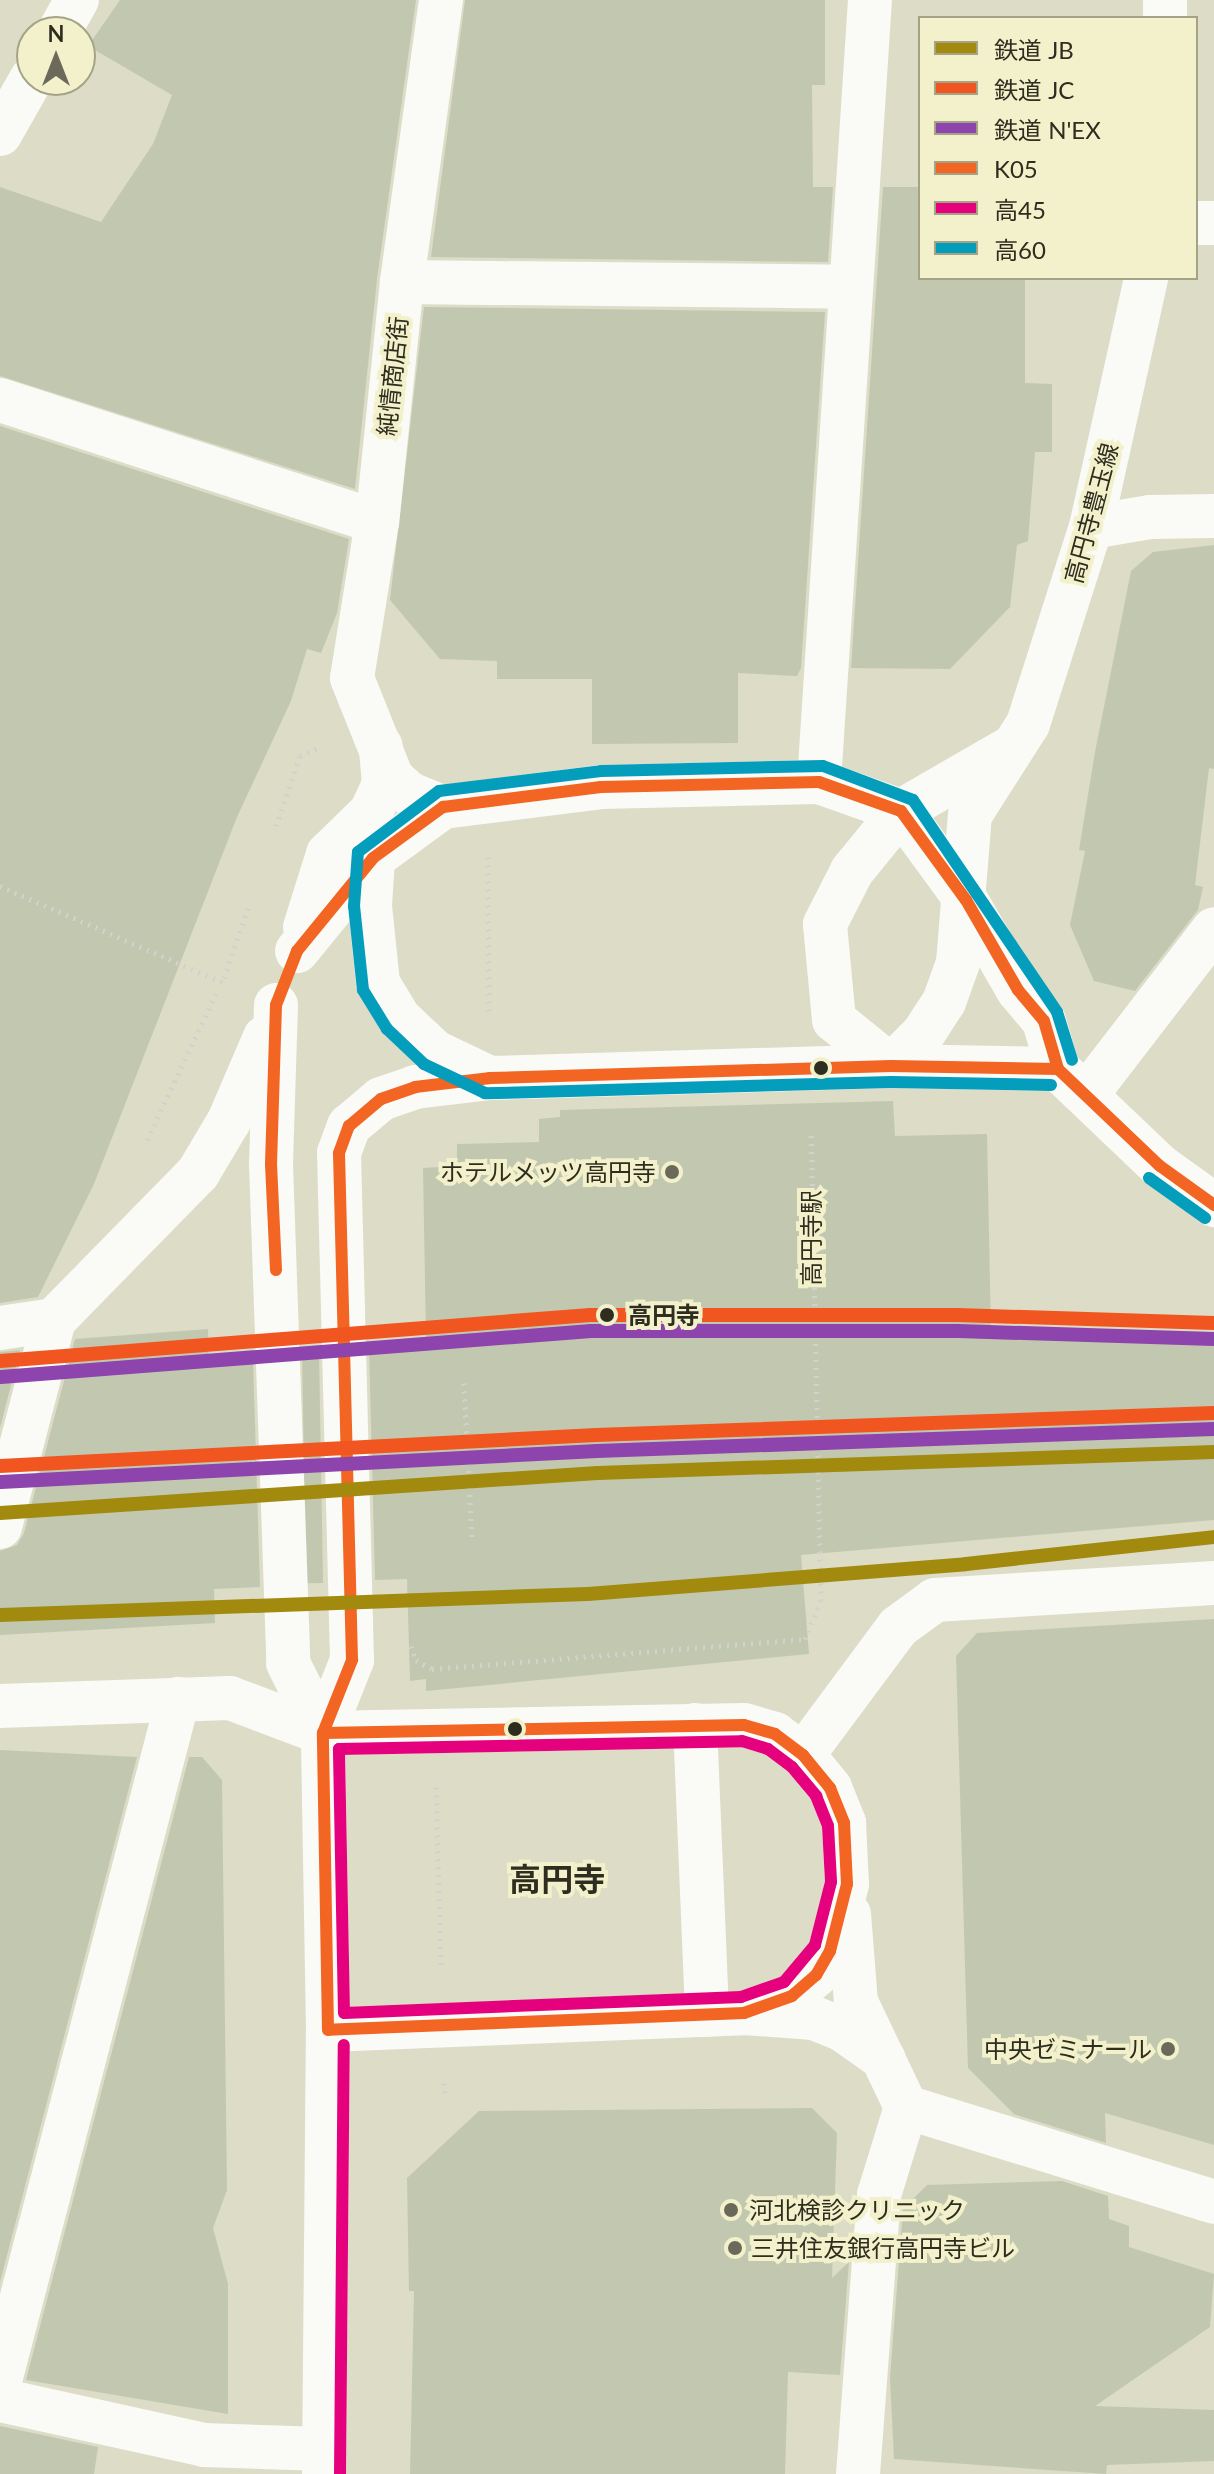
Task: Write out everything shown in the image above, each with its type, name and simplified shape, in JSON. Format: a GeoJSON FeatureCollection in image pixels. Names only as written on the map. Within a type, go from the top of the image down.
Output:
{"type":"FeatureCollection","features":[{"type":"Feature","properties":{"kind":"street","name":"純情商店街"},"geometry":{"type":"LineString","coordinates":[[441,0],[402,282],[377,522],[352,678],[392,778],[410,794],[443,807]]}},
{"type":"Feature","properties":{"kind":"street"},"geometry":{"type":"LineString","coordinates":[[819,782],[870,0]]}},
{"type":"Feature","properties":{"kind":"street"},"geometry":{"type":"LineString","coordinates":[[0,134],[22,96]]}},
{"type":"Feature","properties":{"kind":"street","name":"高円寺豊玉線"},"geometry":{"type":"LineString","coordinates":[[891,1066],[923,1034],[944,1002],[958,963],[966,900],[970,815],[1019,743],[1091,527],[1146,280]]}},
{"type":"Feature","properties":{"kind":"street"},"geometry":{"type":"LineString","coordinates":[[402,282],[850,287]]}},
{"type":"Feature","properties":{"kind":"street"},"geometry":{"type":"LineString","coordinates":[[0,400],[377,522]]}},
{"type":"Feature","properties":{"kind":"street"},"geometry":{"type":"LineString","coordinates":[[1091,527],[1150,517],[1214,516]]}},
{"type":"Feature","properties":{"kind":"street"},"geometry":{"type":"LineString","coordinates":[[891,1066],[834,1020],[825,924],[852,871],[901,811],[1019,743]]}},
{"type":"Feature","properties":{"kind":"street"},"geometry":{"type":"LineString","coordinates":[[0,1527],[54,1320],[198,1173],[255,1067],[328,854],[371,812],[384,784],[381,746]]}},
{"type":"Feature","properties":{"kind":"street"},"geometry":{"type":"LineString","coordinates":[[297,951],[373,858],[443,807],[601,787],[819,782],[901,811],[966,900],[1018,990],[1044,1021],[1072,1081],[1160,1166],[1214,1205]]}},
{"type":"Feature","properties":{"kind":"street"},"geometry":{"type":"LineString","coordinates":[[373,858],[370,906],[378,983],[399,1018],[435,1052],[490,1078]]}},
{"type":"Feature","properties":{"kind":"street"},"geometry":{"type":"LineString","coordinates":[[1072,1081],[1214,929]]}},
{"type":"Feature","properties":{"kind":"street"},"geometry":{"type":"LineString","coordinates":[[276,1005],[271,1164],[288,1663],[323,1733]]}},
{"type":"Feature","properties":{"kind":"street"},"geometry":{"type":"LineString","coordinates":[[0,2400],[204,2445],[324,2462],[328,2030],[323,1733],[352,1660],[339,1153],[349,1126],[381,1099],[415,1087],[490,1078],[891,1066],[1072,1081]]}},
{"type":"Feature","properties":{"kind":"street"},"geometry":{"type":"LineString","coordinates":[[0,1328],[54,1320]]}},
{"type":"Feature","properties":{"kind":"street"},"geometry":{"type":"LineString","coordinates":[[803,1755],[898,1627],[935,1600],[1214,1583]]}},
{"type":"Feature","properties":{"kind":"street"},"geometry":{"type":"LineString","coordinates":[[0,1706],[230,1698],[323,1733],[744,1725],[775,1734],[803,1755],[830,1788],[844,1823],[856,2002],[906,2107],[879,2195],[858,2474]]}},
{"type":"Feature","properties":{"kind":"street"},"geometry":{"type":"LineString","coordinates":[[0,2381],[178,1699]]}},
{"type":"Feature","properties":{"kind":"street"},"geometry":{"type":"LineString","coordinates":[[695,1725],[726,2014]]}},
{"type":"Feature","properties":{"kind":"street"},"geometry":{"type":"LineString","coordinates":[[726,2014],[792,1996],[816,1975],[830,1951],[847,1884]]}},
{"type":"Feature","properties":{"kind":"street"},"geometry":{"type":"LineString","coordinates":[[328,2030],[442,2029],[726,2014],[814,2018],[843,2030],[884,2059]]}},
{"type":"Feature","properties":{"kind":"street"},"geometry":{"type":"LineString","coordinates":[[906,2107],[1214,2202]]}},
{"type":"Feature","properties":{"kind":"path"},"geometry":{"type":"LineString","coordinates":[[274,831],[300,756],[322,746]]}},
{"type":"Feature","properties":{"kind":"path"},"geometry":{"type":"LineString","coordinates":[[487,800],[490,1078]]}},
{"type":"Feature","properties":{"kind":"path"},"geometry":{"type":"LineString","coordinates":[[0,886],[276,1005]]}},
{"type":"Feature","properties":{"kind":"path"},"geometry":{"type":"LineString","coordinates":[[142,1150],[222,982],[253,892]]}},
{"type":"Feature","properties":{"kind":"path","name":"高円寺駅"},"geometry":{"type":"LineString","coordinates":[[432,1669],[805,1639],[821,1601],[814,1438],[811,1134]]}},
{"type":"Feature","properties":{"kind":"path"},"geometry":{"type":"LineString","coordinates":[[464,1383],[472,1539]]}},
{"type":"Feature","properties":{"kind":"path"},"geometry":{"type":"LineString","coordinates":[[468,1461],[814,1438]]}},
{"type":"Feature","properties":{"kind":"path"},"geometry":{"type":"LineString","coordinates":[[409,1640],[416,1660],[432,1669],[445,2098]]}},
{"type":"Feature","properties":{"kind":"building"},"geometry":{"type":"Polygon","coordinates":[[[120,0],[416,0],[377,279],[355,489],[0,376],[0,187],[101,222],[153,144],[172,95],[96,51],[96,34],[120,0]]]}},
{"type":"Feature","properties":{"kind":"building"},"geometry":{"type":"Polygon","coordinates":[[[465,0],[825,0],[825,85],[812,85],[813,187],[833,187],[828,262],[431,257],[465,0]]]}},
{"type":"Feature","properties":{"kind":"building"},"geometry":{"type":"Polygon","coordinates":[[[883,187],[918,187],[918,280],[1025,280],[1025,383],[1052,384],[1052,452],[1035,452],[1028,541],[1017,545],[1010,607],[950,669],[851,668],[883,187]]]}},
{"type":"Feature","properties":{"kind":"building"},"geometry":{"type":"Polygon","coordinates":[[[424,307],[825,312],[801,668],[797,676],[738,673],[738,743],[592,744],[592,679],[497,679],[497,661],[440,659],[390,600],[424,307]]]}},
{"type":"Feature","properties":{"kind":"building"},"geometry":{"type":"Polygon","coordinates":[[[0,426],[349,539],[337,613],[321,653],[307,649],[291,701],[237,817],[94,1184],[38,1297],[0,1303],[0,426]]]}},
{"type":"Feature","properties":{"kind":"building"},"geometry":{"type":"Polygon","coordinates":[[[1214,545],[1214,769],[1209,768],[1195,885],[1203,887],[1198,910],[1135,991],[1094,981],[1070,925],[1085,851],[1079,850],[1095,752],[1131,571],[1153,552],[1214,545]]]}},
{"type":"Feature","properties":{"kind":"building"},"geometry":{"type":"Polygon","coordinates":[[[893,1101],[895,1136],[987,1134],[991,1334],[1214,1342],[1214,1520],[801,1555],[809,1654],[426,1691],[426,1679],[410,1681],[407,1579],[375,1580],[369,1345],[426,1338],[423,1168],[457,1166],[457,1144],[539,1142],[539,1119],[560,1117],[560,1110],[893,1101]]]}},
{"type":"Feature","properties":{"kind":"building"},"geometry":{"type":"Polygon","coordinates":[[[208,1329],[209,1364],[253,1359],[260,1587],[214,1589],[215,1623],[0,1635],[0,1551],[17,1545],[24,1533],[75,1339],[208,1329]]]}},
{"type":"Feature","properties":{"kind":"building"},"geometry":{"type":"Polygon","coordinates":[[[20,1350],[0,1428],[0,1352],[20,1350]]]}},
{"type":"Feature","properties":{"kind":"building"},"geometry":{"type":"Polygon","coordinates":[[[302,1351],[319,1351],[323,1583],[306,1583],[302,1351]]]}},
{"type":"Feature","properties":{"kind":"building"},"geometry":{"type":"Polygon","coordinates":[[[1214,1619],[1214,2145],[1105,2113],[1106,2143],[1014,2114],[968,2068],[956,1656],[977,1633],[1214,1619]]]}},
{"type":"Feature","properties":{"kind":"building"},"geometry":{"type":"Polygon","coordinates":[[[0,1750],[137,1757],[0,2282],[0,1750]]]}},
{"type":"Feature","properties":{"kind":"building"},"geometry":{"type":"Polygon","coordinates":[[[189,1757],[202,1757],[222,1780],[227,2190],[213,2228],[228,2284],[228,2414],[26,2380],[189,1757]]]}},
{"type":"Feature","properties":{"kind":"building"},"geometry":{"type":"Polygon","coordinates":[[[812,2108],[837,2133],[832,2278],[849,2262],[840,2375],[788,2372],[785,2474],[410,2474],[414,2291],[409,2291],[407,2178],[479,2111],[812,2108]]]}},
{"type":"Feature","properties":{"kind":"building"},"geometry":{"type":"Polygon","coordinates":[[[1062,2181],[1108,2196],[1109,2219],[1129,2226],[1129,2247],[1214,2274],[1210,2327],[1095,2406],[1214,2410],[1214,2461],[1107,2465],[1106,2474],[894,2459],[890,2378],[903,2209],[927,2185],[1062,2181]]]}},
{"type":"Feature","properties":{"kind":"building"},"geometry":{"type":"Polygon","coordinates":[[[0,2426],[98,2447],[94,2474],[0,2474],[0,2426]]]}},
{"type":"Feature","properties":{"kind":"rail line","name":"JC"},"geometry":{"type":"LineString","coordinates":[[0,1361],[590,1315],[958,1315],[1214,1323]]}},
{"type":"Feature","properties":{"kind":"rail line","name":"N'EX"},"geometry":{"type":"LineString","coordinates":[[1,1377],[591,1331],[958,1331],[1214,1339]]}},
{"type":"Feature","properties":{"kind":"rail line","name":"JC"},"geometry":{"type":"LineString","coordinates":[[0,1466],[596,1435],[1214,1413]]}},
{"type":"Feature","properties":{"kind":"rail line","name":"N'EX"},"geometry":{"type":"LineString","coordinates":[[1,1482],[597,1451],[1214,1429]]}},
{"type":"Feature","properties":{"kind":"rail line","name":"JB"},"geometry":{"type":"LineString","coordinates":[[0,1513],[598,1473],[1214,1452]]}},
{"type":"Feature","properties":{"kind":"rail line","name":"JB"},"geometry":{"type":"LineString","coordinates":[[0,1615],[588,1594],[966,1564],[1214,1537]]}},
{"type":"Feature","properties":{"kind":"transit line","name":"高60"},"geometry":{"type":"LineString","coordinates":[[1051,1085],[891,1082],[485,1093],[424,1064],[387,1029],[363,990],[354,906],[358,852],[439,791],[601,771],[823,766],[913,800],[1057,1012],[1072,1060]]}},
{"type":"Feature","properties":{"kind":"transit line","name":"K05"},"geometry":{"type":"LineString","coordinates":[[276,1270],[271,1164],[276,1005],[297,951],[373,858],[443,807],[601,787],[819,782],[901,811],[966,900],[1018,990],[1044,1021],[1058,1069],[1160,1166],[1214,1205]]}},
{"type":"Feature","properties":{"kind":"transit line","name":"K05"},"geometry":{"type":"LineString","coordinates":[[323,1733],[352,1660],[339,1153],[349,1126],[381,1099],[415,1087],[490,1078],[891,1066],[1058,1069]]}},
{"type":"Feature","properties":{"kind":"transit line","name":"高60"},"geometry":{"type":"LineString","coordinates":[[1149,1178],[1205,1218]]}},
{"type":"Feature","properties":{"kind":"transit line","name":"K05"},"geometry":{"type":"LineString","coordinates":[[744,1725],[775,1734],[803,1755],[830,1788],[844,1823],[847,1884],[830,1951],[816,1975],[792,1996],[744,2013],[328,2030],[323,1733],[744,1725]]}},
{"type":"Feature","properties":{"kind":"transit line","name":"高45"},"geometry":{"type":"LineString","coordinates":[[742,1741],[768,1749],[792,1767],[816,1796],[828,1826],[831,1882],[815,1945],[784,1982],[741,1997],[344,2013],[339,1749],[742,1741]]}},
{"type":"Feature","properties":{"kind":"transit line","name":"高45"},"geometry":{"type":"LineString","coordinates":[[340,2474],[344,2045]]}},
{"type":"Feature","properties":{"kind":"place","name":"ホテルメッツ高円寺"},"geometry":{"type":"Point","coordinates":[672,1172]}},
{"type":"Feature","properties":{"kind":"place","name":"高円寺"},"geometry":{"type":"Point","coordinates":[607,1315]}},
{"type":"Feature","properties":{"kind":"place","name":"中央ゼミナール"},"geometry":{"type":"Point","coordinates":[1168,2049]}},
{"type":"Feature","properties":{"kind":"place","name":"河北検診クリニック"},"geometry":{"type":"Point","coordinates":[731,2210]}},
{"type":"Feature","properties":{"kind":"place","name":"三井住友銀行高円寺ビル"},"geometry":{"type":"Point","coordinates":[735,2248]}},
{"type":"Feature","properties":{"kind":"district","name":"高円寺"},"geometry":{"type":"Point","coordinates":[557,1879]}}]}
